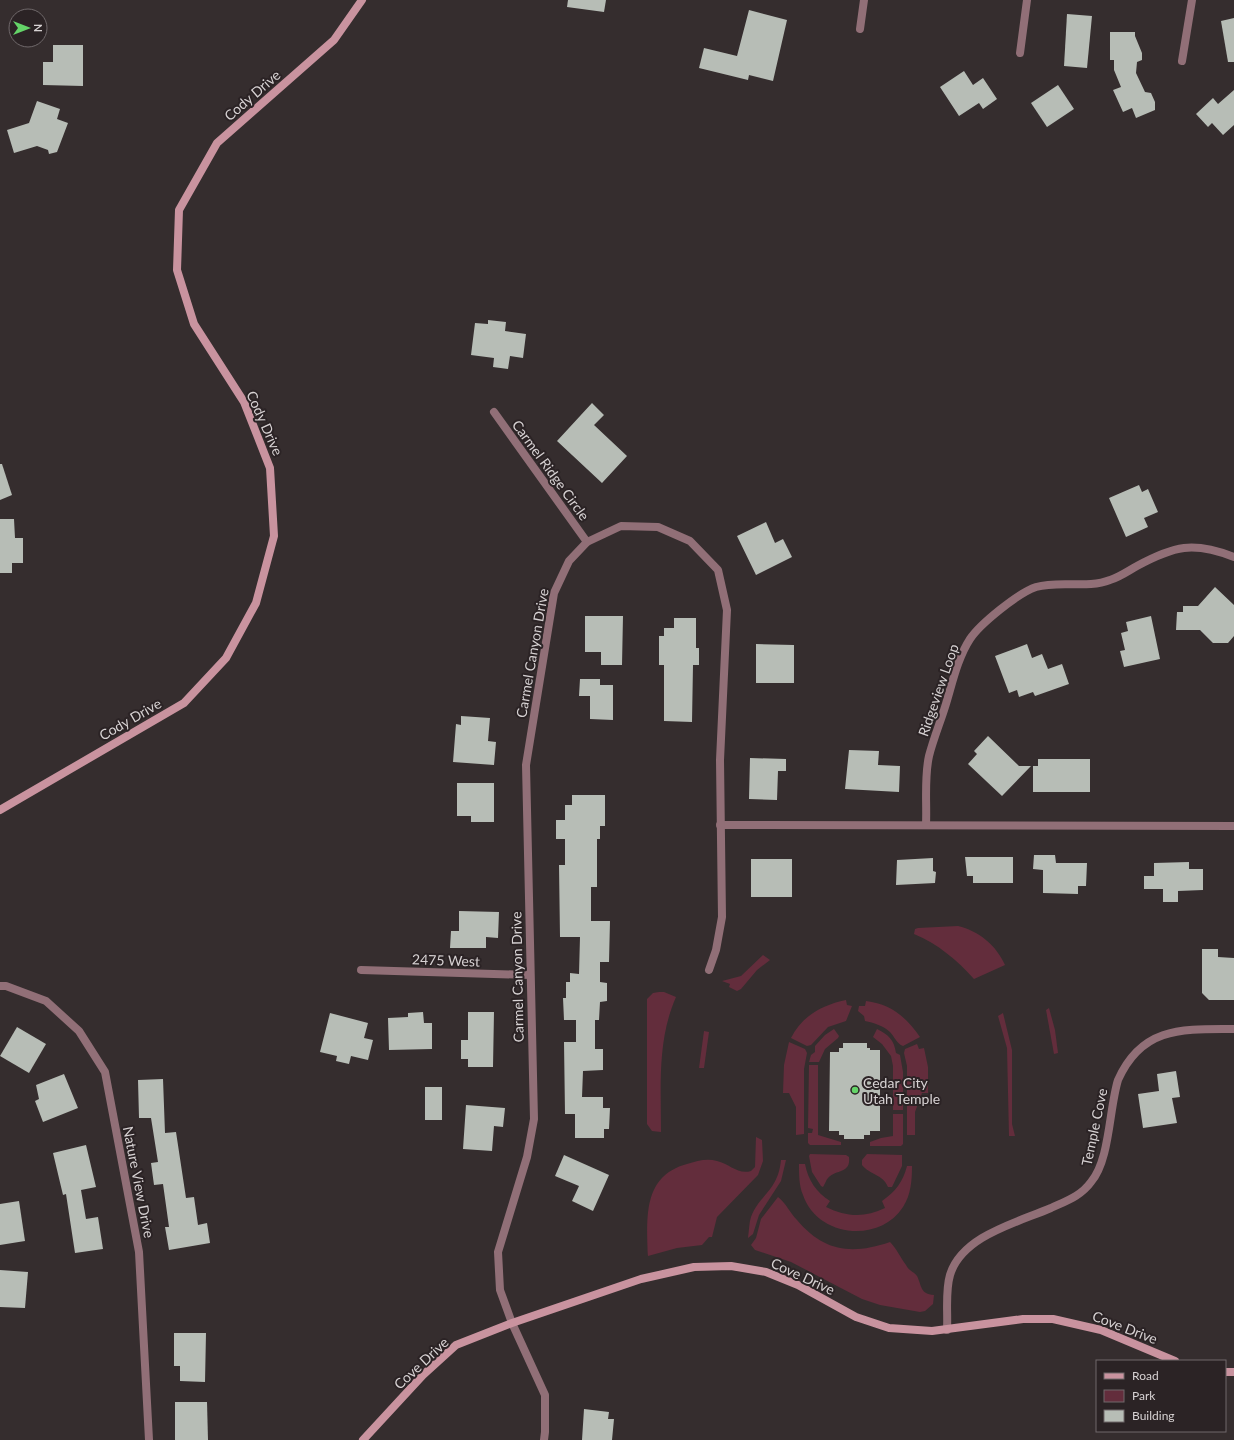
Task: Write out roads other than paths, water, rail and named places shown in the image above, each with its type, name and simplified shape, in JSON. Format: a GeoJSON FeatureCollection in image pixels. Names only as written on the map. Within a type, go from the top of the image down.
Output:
{"type":"FeatureCollection","features":[{"type":"Feature","properties":{"kind":"street","name":"Cody Drive"},"geometry":{"type":"LineString","coordinates":[[0,810],[184,703],[226,658],[256,603],[274,536],[270,468],[244,402],[194,324],[177,270],[179,210],[217,143],[334,40],[362,0]]}},
{"type":"Feature","properties":{"kind":"street"},"geometry":{"type":"LineString","coordinates":[[860,29],[864,0]]}},
{"type":"Feature","properties":{"kind":"street"},"geometry":{"type":"LineString","coordinates":[[1020,53],[1027,0]]}},
{"type":"Feature","properties":{"kind":"street"},"geometry":{"type":"LineString","coordinates":[[1182,62],[1192,0]]}},
{"type":"Feature","properties":{"kind":"street","name":"Carmel Ridge Circle"},"geometry":{"type":"LineString","coordinates":[[494,412],[587,542]]}},
{"type":"Feature","properties":{"kind":"street","name":"Carmel Canyon Drive"},"geometry":{"type":"LineString","coordinates":[[544,1440],[546,1432],[545,1395],[512,1323],[500,1290],[498,1252],[527,1157],[534,1119],[526,765],[554,593],[569,561],[587,542],[621,526],[658,527],[690,541],[718,570],[727,610],[720,760],[721,922],[716,950],[709,970]]}},
{"type":"Feature","properties":{"kind":"street","name":"Ridgeview Loop"},"geometry":{"type":"LineString","coordinates":[[926,825],[929,756],[960,659],[970,639],[981,627],[1021,594],[1036,587],[1096,584],[1111,580],[1161,553],[1181,547],[1211,549],[1234,557]]}},
{"type":"Feature","properties":{"kind":"street"},"geometry":{"type":"LineString","coordinates":[[720,824],[1234,826]]}},
{"type":"Feature","properties":{"kind":"street","name":"2475 West"},"geometry":{"type":"LineString","coordinates":[[361,970],[530,975]]}},
{"type":"Feature","properties":{"kind":"street","name":"Nature View Drive"},"geometry":{"type":"LineString","coordinates":[[0,986],[6,986],[46,1001],[79,1031],[104,1072],[139,1252],[149,1440]]}},
{"type":"Feature","properties":{"kind":"street","name":"Temple Cove"},"geometry":{"type":"LineString","coordinates":[[947,1330],[950,1276],[956,1261],[965,1250],[980,1239],[1074,1197],[1092,1181],[1103,1158],[1118,1080],[1123,1068],[1134,1053],[1149,1041],[1168,1032],[1189,1029],[1234,1029]]}},
{"type":"Feature","properties":{"kind":"street","name":"Cove Drive"},"geometry":{"type":"LineString","coordinates":[[363,1440],[423,1375],[456,1345],[512,1323],[658,1274],[694,1267],[731,1266],[766,1272],[782,1278],[856,1317],[872,1323],[911,1331],[947,1330],[1023,1319],[1069,1322],[1101,1330],[1173,1360]]}},
{"type":"Feature","properties":{"kind":"place","name":"Cedar City Utah Temple"},"geometry":{"type":"Point","coordinates":[855,1090]}}]}
